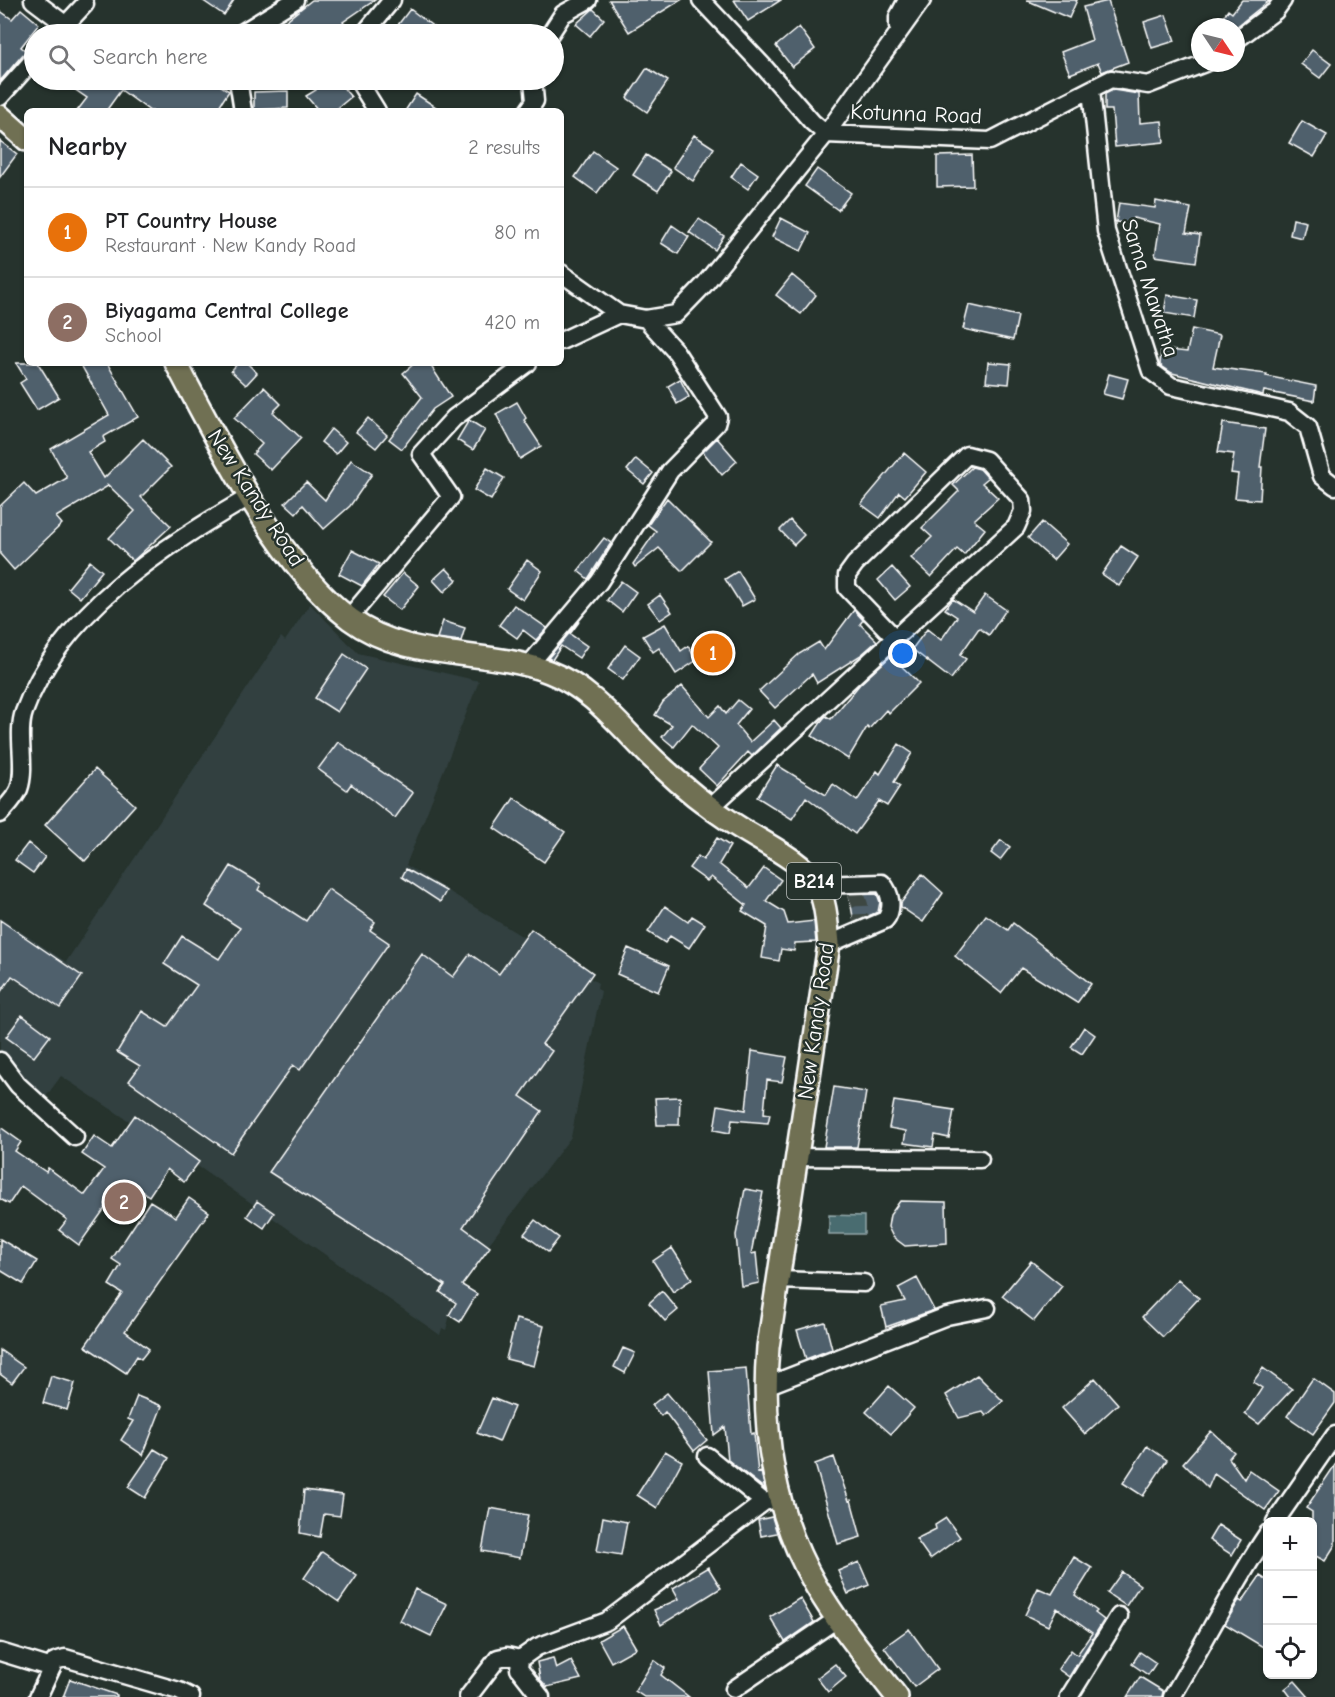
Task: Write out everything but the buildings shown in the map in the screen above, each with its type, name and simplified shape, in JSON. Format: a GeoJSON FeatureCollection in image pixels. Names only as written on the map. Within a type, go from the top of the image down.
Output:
{"type":"FeatureCollection","features":[{"type":"Feature","properties":{"kind":"main road"},"geometry":{"type":"LineString","coordinates":[[0,116],[24,137]]}},
{"type":"Feature","properties":{"kind":"main road","name":"New Kandy Road"},"geometry":{"type":"LineString","coordinates":[[178,366],[251,496],[301,569],[349,618],[370,632],[408,647],[529,665],[553,673],[590,696],[662,767],[710,808],[787,858],[817,885],[822,897],[829,944],[768,1347],[766,1386],[772,1500],[816,1586],[837,1619],[897,1697]]}},
{"type":"Feature","properties":{"kind":"street"},"geometry":{"type":"LineString","coordinates":[[33,0],[55,24]]}},
{"type":"Feature","properties":{"kind":"street"},"geometry":{"type":"LineString","coordinates":[[256,24],[295,0]]}},
{"type":"Feature","properties":{"kind":"street"},"geometry":{"type":"LineString","coordinates":[[372,24],[392,0]]}},
{"type":"Feature","properties":{"kind":"street"},"geometry":{"type":"LineString","coordinates":[[556,24],[563,14],[588,0]]}},
{"type":"Feature","properties":{"kind":"street","name":"Kotunna Road"},"geometry":{"type":"LineString","coordinates":[[701,0],[812,122],[826,134],[990,141],[1111,79],[1148,85],[1191,68]]}},
{"type":"Feature","properties":{"kind":"street"},"geometry":{"type":"LineString","coordinates":[[897,33],[898,17],[907,0]]}},
{"type":"Feature","properties":{"kind":"street"},"geometry":{"type":"LineString","coordinates":[[564,275],[619,314],[646,319],[676,314],[704,285],[826,134],[922,0]]}},
{"type":"Feature","properties":{"kind":"street"},"geometry":{"type":"LineString","coordinates":[[1245,33],[1275,10],[1283,0]]}},
{"type":"Feature","properties":{"kind":"street"},"geometry":{"type":"LineString","coordinates":[[67,24],[85,4]]}},
{"type":"Feature","properties":{"kind":"street"},"geometry":{"type":"LineString","coordinates":[[0,98],[24,70]]}},
{"type":"Feature","properties":{"kind":"street"},"geometry":{"type":"LineString","coordinates":[[240,90],[243,108]]}},
{"type":"Feature","properties":{"kind":"street"},"geometry":{"type":"LineString","coordinates":[[364,90],[375,108]]}},
{"type":"Feature","properties":{"kind":"street"},"geometry":{"type":"LineString","coordinates":[[530,108],[535,101],[534,90]]}},
{"type":"Feature","properties":{"kind":"street","name":"Sama Mawatha"},"geometry":{"type":"LineString","coordinates":[[1091,90],[1106,231],[1151,371],[1171,386],[1289,412],[1308,427],[1322,476],[1335,486]]}},
{"type":"Feature","properties":{"kind":"street"},"geometry":{"type":"LineString","coordinates":[[564,340],[619,314]]}},
{"type":"Feature","properties":{"kind":"street"},"geometry":{"type":"LineString","coordinates":[[529,665],[599,582],[670,471],[716,424],[718,417],[676,352],[646,319]]}},
{"type":"Feature","properties":{"kind":"street"},"geometry":{"type":"LineString","coordinates":[[349,618],[451,497],[421,454],[454,418],[524,366]]}},
{"type":"Feature","properties":{"kind":"street"},"geometry":{"type":"LineString","coordinates":[[710,808],[1016,527],[1023,511],[1022,500],[986,460],[968,455],[855,564],[847,575],[847,588],[895,638]]}},
{"type":"Feature","properties":{"kind":"street"},"geometry":{"type":"LineString","coordinates":[[0,814],[19,788],[23,715],[39,676],[64,640],[131,574],[202,524],[251,496]]}},
{"type":"Feature","properties":{"kind":"street"},"geometry":{"type":"LineString","coordinates":[[817,885],[852,887],[882,883],[888,890],[891,904],[885,920],[859,927],[829,944]]}},
{"type":"Feature","properties":{"kind":"street"},"geometry":{"type":"LineString","coordinates":[[0,1061],[18,1085],[75,1137]]}},
{"type":"Feature","properties":{"kind":"street"},"geometry":{"type":"LineString","coordinates":[[796,1157],[980,1159]]}},
{"type":"Feature","properties":{"kind":"street"},"geometry":{"type":"LineString","coordinates":[[778,1280],[864,1283]]}},
{"type":"Feature","properties":{"kind":"street"},"geometry":{"type":"LineString","coordinates":[[766,1386],[947,1316],[987,1308]]}},
{"type":"Feature","properties":{"kind":"street"},"geometry":{"type":"LineString","coordinates":[[1278,1517],[1335,1435]]}},
{"type":"Feature","properties":{"kind":"street"},"geometry":{"type":"LineString","coordinates":[[468,1697],[498,1658],[507,1656],[520,1659],[537,1647],[607,1621],[772,1500],[707,1456]]}},
{"type":"Feature","properties":{"kind":"street"},"geometry":{"type":"LineString","coordinates":[[1172,1697],[1206,1640],[1233,1586],[1263,1541]]}},
{"type":"Feature","properties":{"kind":"street"},"geometry":{"type":"LineString","coordinates":[[1069,1697],[1119,1616]]}},
{"type":"Feature","properties":{"kind":"street"},"geometry":{"type":"LineString","coordinates":[[734,1689],[837,1619]]}},
{"type":"Feature","properties":{"kind":"street"},"geometry":{"type":"LineString","coordinates":[[0,1652],[52,1668]]}},
{"type":"Feature","properties":{"kind":"street"},"geometry":{"type":"LineString","coordinates":[[38,1697],[55,1661],[65,1658],[179,1691],[191,1697]]}},
{"type":"Feature","properties":{"kind":"street"},"geometry":{"type":"LineString","coordinates":[[520,1659],[519,1669],[541,1697]]}},
{"type":"Feature","properties":{"kind":"shaded area"},"geometry":{"type":"Polygon","coordinates":[[[310,604],[358,653],[479,681],[406,865],[598,983],[597,989],[601,991],[571,1137],[458,1284],[446,1330],[442,1328],[440,1335],[214,1177],[61,1076],[42,1102],[0,1054],[0,918],[66,962],[281,637],[285,641],[310,604]]]}},
{"type":"Feature","properties":{"kind":"water"},"geometry":{"type":"Polygon","coordinates":[[[829,1215],[864,1216],[864,1234],[829,1234],[829,1215]]]}},
{"type":"Feature","properties":{"kind":"tunnel"},"geometry":{"type":"LineString","coordinates":[[855,891],[860,905],[861,922]]}},
{"type":"Feature","properties":{"kind":"place","name":"PT Country House"},"geometry":{"type":"Point","coordinates":[713,653]}},
{"type":"Feature","properties":{"kind":"place","name":"Biyagama Central College"},"geometry":{"type":"Point","coordinates":[124,1202]}}]}
